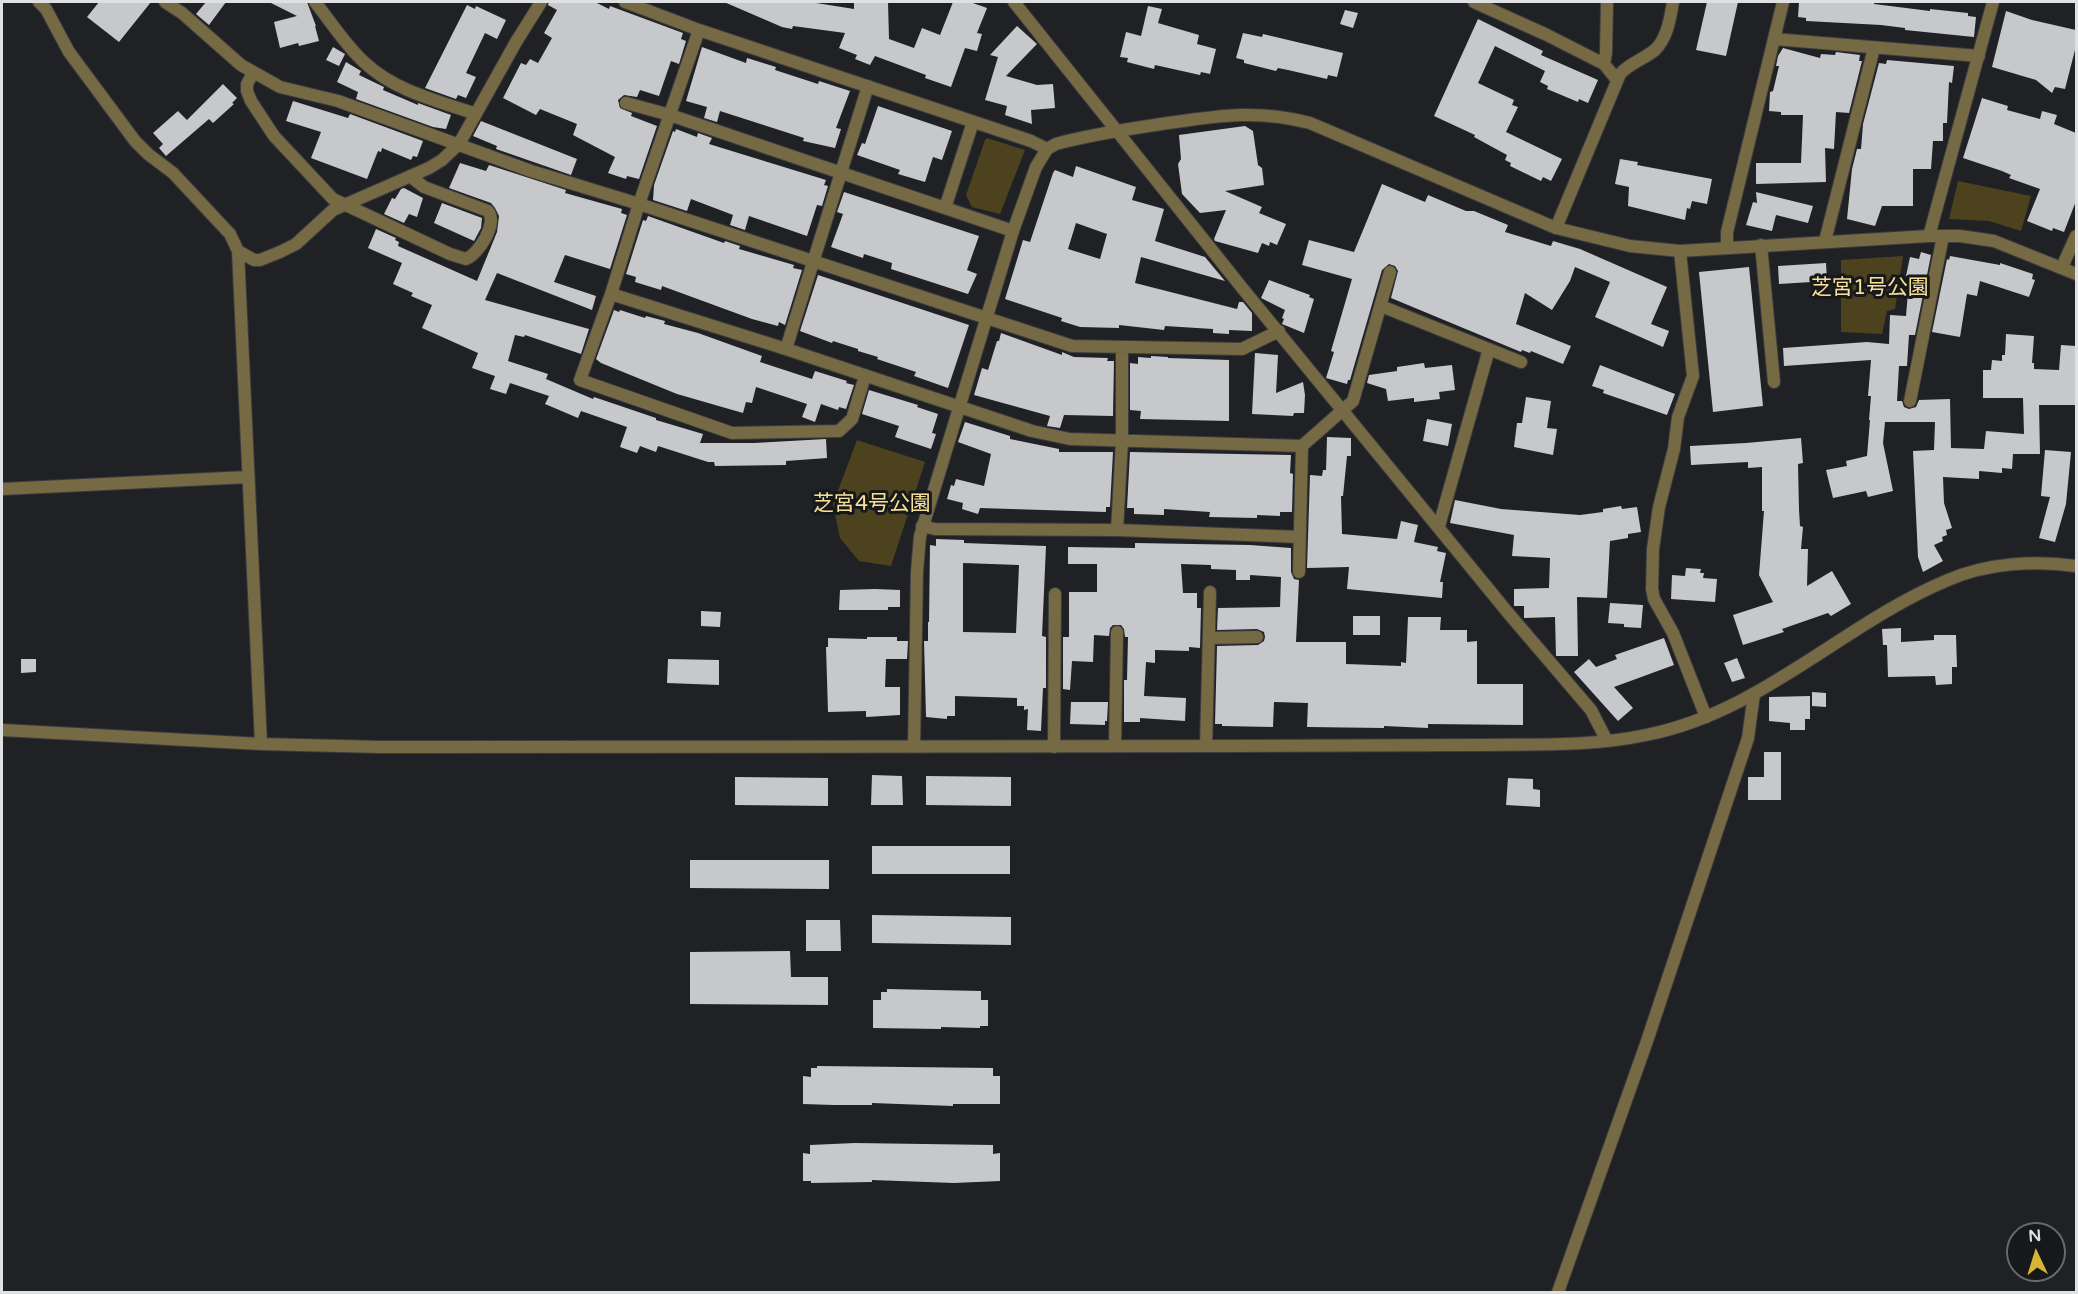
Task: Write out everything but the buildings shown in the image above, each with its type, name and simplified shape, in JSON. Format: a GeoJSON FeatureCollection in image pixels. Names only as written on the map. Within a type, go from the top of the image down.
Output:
{"type":"FeatureCollection","features":[{"type":"Feature","properties":{"kind":"street"},"geometry":{"type":"LineString","coordinates":[[39,2],[46,9],[69,52],[135,141],[178,177],[230,234],[238,251],[261,744]]}},
{"type":"Feature","properties":{"kind":"street"},"geometry":{"type":"LineString","coordinates":[[165,2],[253,73],[280,87],[338,101],[531,171],[639,204],[1072,346],[1242,349],[1279,331]]}},
{"type":"Feature","properties":{"kind":"street"},"geometry":{"type":"LineString","coordinates":[[315,2],[371,69],[406,89],[476,114]]}},
{"type":"Feature","properties":{"kind":"street"},"geometry":{"type":"LineString","coordinates":[[238,251],[254,260],[280,252],[296,244],[324,217],[343,204],[442,160],[459,144],[541,2]]}},
{"type":"Feature","properties":{"kind":"street"},"geometry":{"type":"LineString","coordinates":[[625,2],[699,30],[1031,141],[1047,149]]}},
{"type":"Feature","properties":{"kind":"street"},"geometry":{"type":"LineString","coordinates":[[1014,2],[1116,131],[1509,614],[1591,710],[1607,741]]}},
{"type":"Feature","properties":{"kind":"street"},"geometry":{"type":"LineString","coordinates":[[1474,2],[1604,64],[1617,80]]}},
{"type":"Feature","properties":{"kind":"street"},"geometry":{"type":"LineString","coordinates":[[1604,64],[1607,2]]}},
{"type":"Feature","properties":{"kind":"street"},"geometry":{"type":"LineString","coordinates":[[1556,228],[1617,80],[1629,66],[1660,44],[1667,29],[1673,2]]}},
{"type":"Feature","properties":{"kind":"street"},"geometry":{"type":"LineString","coordinates":[[1727,248],[1727,232],[1783,2]]}},
{"type":"Feature","properties":{"kind":"street"},"geometry":{"type":"LineString","coordinates":[[1929,236],[1993,2]]}},
{"type":"Feature","properties":{"kind":"street"},"geometry":{"type":"LineString","coordinates":[[699,30],[580,380],[732,433],[839,430],[852,419],[865,376]]}},
{"type":"Feature","properties":{"kind":"street"},"geometry":{"type":"LineString","coordinates":[[1774,39],[1979,56]]}},
{"type":"Feature","properties":{"kind":"street"},"geometry":{"type":"LineString","coordinates":[[1825,242],[1874,48]]}},
{"type":"Feature","properties":{"kind":"street"},"geometry":{"type":"LineString","coordinates":[[253,73],[248,84],[248,97],[274,136],[333,198],[450,254],[466,259],[477,253],[492,222],[491,214],[424,187],[410,176]]}},
{"type":"Feature","properties":{"kind":"street"},"geometry":{"type":"LineString","coordinates":[[786,349],[868,86]]}},
{"type":"Feature","properties":{"kind":"street"},"geometry":{"type":"LineString","coordinates":[[626,103],[670,115],[1013,231]]}},
{"type":"Feature","properties":{"kind":"street"},"geometry":{"type":"LineString","coordinates":[[914,747],[917,572],[922,526],[1013,231],[1036,167],[1047,149],[1071,140],[1116,131],[1246,113],[1310,123],[1556,228],[1630,246],[1680,251],[1943,236],[1994,241],[2076,274]]}},
{"type":"Feature","properties":{"kind":"street"},"geometry":{"type":"LineString","coordinates":[[945,208],[973,122]]}},
{"type":"Feature","properties":{"kind":"street"},"geometry":{"type":"LineString","coordinates":[[1910,401],[1943,236]]}},
{"type":"Feature","properties":{"kind":"street"},"geometry":{"type":"LineString","coordinates":[[2062,267],[2076,236]]}},
{"type":"Feature","properties":{"kind":"street"},"geometry":{"type":"LineString","coordinates":[[1761,245],[1774,382]]}},
{"type":"Feature","properties":{"kind":"street"},"geometry":{"type":"LineString","coordinates":[[1680,251],[1693,376],[1678,417],[1674,449],[1659,507],[1653,549],[1652,589],[1654,599],[1674,633],[1706,717]]}},
{"type":"Feature","properties":{"kind":"street"},"geometry":{"type":"LineString","coordinates":[[611,294],[786,349],[1032,431],[1070,440],[1302,446],[1354,398],[1390,272]]}},
{"type":"Feature","properties":{"kind":"street"},"geometry":{"type":"LineString","coordinates":[[1381,306],[1521,362]]}},
{"type":"Feature","properties":{"kind":"street"},"geometry":{"type":"LineString","coordinates":[[1117,530],[1122,441],[1122,348]]}},
{"type":"Feature","properties":{"kind":"street"},"geometry":{"type":"LineString","coordinates":[[1439,526],[1489,349]]}},
{"type":"Feature","properties":{"kind":"street"},"geometry":{"type":"LineString","coordinates":[[1299,572],[1302,446]]}},
{"type":"Feature","properties":{"kind":"street"},"geometry":{"type":"LineString","coordinates":[[2,489],[248,477]]}},
{"type":"Feature","properties":{"kind":"street"},"geometry":{"type":"LineString","coordinates":[[922,526],[935,529],[1117,530],[1299,537]]}},
{"type":"Feature","properties":{"kind":"street"},"geometry":{"type":"LineString","coordinates":[[2,730],[261,744],[380,747],[1054,747],[1550,744],[1607,741],[1657,733],[1706,717],[1754,694],[1906,600],[1951,578],[2000,566],[2043,562],[2076,566]]}},
{"type":"Feature","properties":{"kind":"street"},"geometry":{"type":"LineString","coordinates":[[1206,746],[1210,592]]}},
{"type":"Feature","properties":{"kind":"street"},"geometry":{"type":"LineString","coordinates":[[1054,747],[1055,594]]}},
{"type":"Feature","properties":{"kind":"street"},"geometry":{"type":"LineString","coordinates":[[1115,746],[1117,632]]}},
{"type":"Feature","properties":{"kind":"street"},"geometry":{"type":"LineString","coordinates":[[1209,638],[1257,637]]}},
{"type":"Feature","properties":{"kind":"street"},"geometry":{"type":"LineString","coordinates":[[1558,1293],[1646,1044],[1748,738],[1754,694]]}},
{"type":"Feature","properties":{"kind":"green space"},"geometry":{"type":"Polygon","coordinates":[[[987,138],[1025,150],[1000,214],[972,207],[966,195],[987,138]]]}},
{"type":"Feature","properties":{"kind":"green space"},"geometry":{"type":"Polygon","coordinates":[[[1958,181],[2031,196],[2021,231],[1989,221],[1949,219],[1958,181]]]}},
{"type":"Feature","properties":{"kind":"green space","name":"芝宮1号公園"},"geometry":{"type":"Polygon","coordinates":[[[1903,256],[1895,309],[1887,311],[1882,334],[1841,332],[1841,260],[1903,256]]]}},
{"type":"Feature","properties":{"kind":"green space","name":"芝宮4号公園"},"geometry":{"type":"Polygon","coordinates":[[[857,440],[925,462],[891,566],[859,561],[840,538],[833,504],[857,440]]]}}]}
